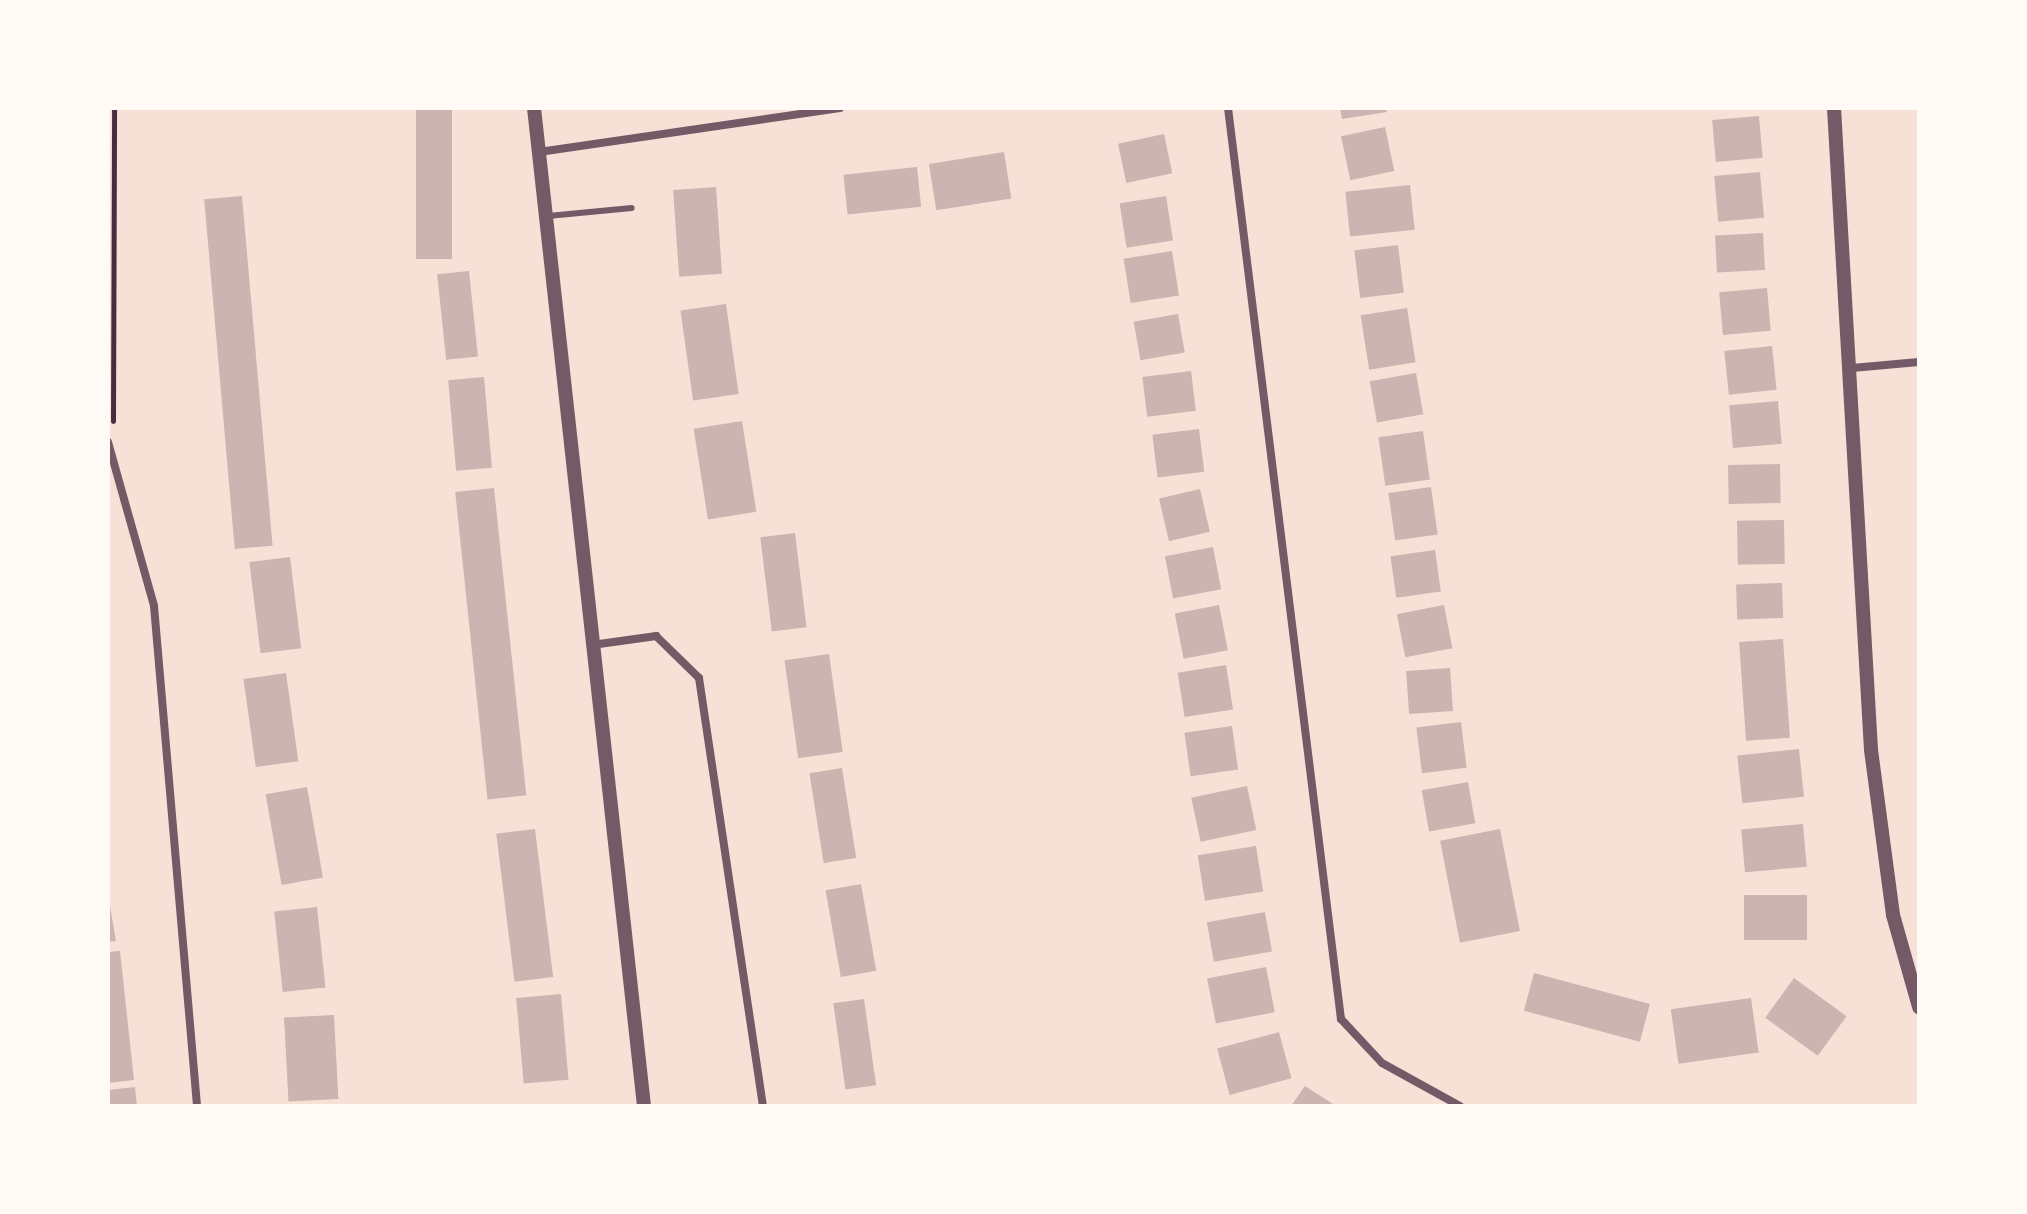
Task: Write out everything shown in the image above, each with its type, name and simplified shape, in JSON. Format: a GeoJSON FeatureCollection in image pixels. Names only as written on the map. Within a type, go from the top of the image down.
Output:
{"type":"FeatureCollection","features":[{"type":"Feature","properties":{"kind":"street"},"geometry":{"type":"LineString","coordinates":[[534,108],[644,1106]]}},
{"type":"Feature","properties":{"kind":"street"},"geometry":{"type":"LineString","coordinates":[[539,152],[840,108]]}},
{"type":"Feature","properties":{"kind":"street"},"geometry":{"type":"LineString","coordinates":[[1228,108],[1341,1019],[1382,1063],[1460,1106]]}},
{"type":"Feature","properties":{"kind":"street"},"geometry":{"type":"LineString","coordinates":[[1834,108],[1852,368],[1871,750],[1893,915],[1919,1007]]}},
{"type":"Feature","properties":{"kind":"street"},"geometry":{"type":"LineString","coordinates":[[1852,368],[1919,362]]}},
{"type":"Feature","properties":{"kind":"street"},"geometry":{"type":"LineString","coordinates":[[110,446],[154,606],[197,1106]]}},
{"type":"Feature","properties":{"kind":"street"},"geometry":{"type":"LineString","coordinates":[[592,645],[656,636],[699,678],[763,1106]]}},
{"type":"Feature","properties":{"kind":"lane"},"geometry":{"type":"LineString","coordinates":[[548,216],[632,208]]}},
{"type":"Feature","properties":{"kind":"path"},"geometry":{"type":"LineString","coordinates":[[110,446],[114,108]]}},
{"type":"Feature","properties":{"kind":"building"},"geometry":{"type":"Polygon","coordinates":[[[416,108],[452,108],[452,259],[416,259],[416,108]]]}},
{"type":"Feature","properties":{"kind":"building"},"geometry":{"type":"Polygon","coordinates":[[[1340,108],[1386,108],[1387,112],[1342,119],[1340,108]]]}},
{"type":"Feature","properties":{"kind":"building"},"geometry":{"type":"Polygon","coordinates":[[[1759,116],[1763,158],[1716,162],[1712,120],[1759,116]]]}},
{"type":"Feature","properties":{"kind":"building"},"geometry":{"type":"Polygon","coordinates":[[[1385,127],[1394,171],[1350,180],[1341,136],[1385,127]]]}},
{"type":"Feature","properties":{"kind":"building"},"geometry":{"type":"Polygon","coordinates":[[[1164,134],[1172,173],[1126,183],[1118,144],[1164,134]]]}},
{"type":"Feature","properties":{"kind":"building"},"geometry":{"type":"Polygon","coordinates":[[[1004,152],[1011,198],[936,210],[929,164],[1004,152]]]}},
{"type":"Feature","properties":{"kind":"building"},"geometry":{"type":"Polygon","coordinates":[[[917,167],[921,207],[848,215],[843,175],[917,167]]]}},
{"type":"Feature","properties":{"kind":"building"},"geometry":{"type":"Polygon","coordinates":[[[1760,172],[1764,218],[1718,222],[1714,176],[1760,172]]]}},
{"type":"Feature","properties":{"kind":"building"},"geometry":{"type":"Polygon","coordinates":[[[1410,185],[1415,230],[1350,237],[1345,192],[1410,185]]]}},
{"type":"Feature","properties":{"kind":"building"},"geometry":{"type":"Polygon","coordinates":[[[716,187],[722,274],[679,277],[673,190],[716,187]]]}},
{"type":"Feature","properties":{"kind":"building"},"geometry":{"type":"Polygon","coordinates":[[[242,196],[273,546],[235,549],[204,199],[242,196]]]}},
{"type":"Feature","properties":{"kind":"building"},"geometry":{"type":"Polygon","coordinates":[[[1166,196],[1173,240],[1127,248],[1120,203],[1166,196]]]}},
{"type":"Feature","properties":{"kind":"building"},"geometry":{"type":"Polygon","coordinates":[[[1763,233],[1765,270],[1717,272],[1715,236],[1763,233]]]}},
{"type":"Feature","properties":{"kind":"building"},"geometry":{"type":"Polygon","coordinates":[[[1398,245],[1404,293],[1360,298],[1354,250],[1398,245]]]}},
{"type":"Feature","properties":{"kind":"building"},"geometry":{"type":"Polygon","coordinates":[[[1172,251],[1179,295],[1131,303],[1124,259],[1172,251]]]}},
{"type":"Feature","properties":{"kind":"building"},"geometry":{"type":"Polygon","coordinates":[[[469,271],[478,357],[446,360],[437,274],[469,271]]]}},
{"type":"Feature","properties":{"kind":"building"},"geometry":{"type":"Polygon","coordinates":[[[1767,288],[1771,331],[1723,335],[1719,292],[1767,288]]]}},
{"type":"Feature","properties":{"kind":"building"},"geometry":{"type":"Polygon","coordinates":[[[726,304],[739,394],[693,401],[680,310],[726,304]]]}},
{"type":"Feature","properties":{"kind":"building"},"geometry":{"type":"Polygon","coordinates":[[[1407,308],[1416,362],[1369,370],[1361,315],[1407,308]]]}},
{"type":"Feature","properties":{"kind":"building"},"geometry":{"type":"Polygon","coordinates":[[[1178,314],[1185,352],[1140,360],[1134,322],[1178,314]]]}},
{"type":"Feature","properties":{"kind":"building"},"geometry":{"type":"Polygon","coordinates":[[[1772,346],[1777,390],[1729,395],[1724,351],[1772,346]]]}},
{"type":"Feature","properties":{"kind":"building"},"geometry":{"type":"Polygon","coordinates":[[[1191,371],[1196,411],[1147,417],[1142,377],[1191,371]]]}},
{"type":"Feature","properties":{"kind":"building"},"geometry":{"type":"Polygon","coordinates":[[[1416,373],[1423,414],[1377,423],[1370,381],[1416,373]]]}},
{"type":"Feature","properties":{"kind":"building"},"geometry":{"type":"Polygon","coordinates":[[[484,377],[492,468],[456,471],[448,380],[484,377]]]}},
{"type":"Feature","properties":{"kind":"building"},"geometry":{"type":"Polygon","coordinates":[[[1778,401],[1782,444],[1733,448],[1729,405],[1778,401]]]}},
{"type":"Feature","properties":{"kind":"building"},"geometry":{"type":"Polygon","coordinates":[[[742,421],[756,512],[708,520],[694,429],[742,421]]]}},
{"type":"Feature","properties":{"kind":"building"},"geometry":{"type":"Polygon","coordinates":[[[1199,429],[1204,472],[1158,477],[1152,435],[1199,429]]]}},
{"type":"Feature","properties":{"kind":"building"},"geometry":{"type":"Polygon","coordinates":[[[1423,431],[1430,480],[1385,486],[1378,437],[1423,431]]]}},
{"type":"Feature","properties":{"kind":"building"},"geometry":{"type":"Polygon","coordinates":[[[1780,464],[1781,503],[1729,504],[1728,465],[1780,464]]]}},
{"type":"Feature","properties":{"kind":"building"},"geometry":{"type":"Polygon","coordinates":[[[1431,487],[1438,535],[1395,541],[1388,493],[1431,487]]]}},
{"type":"Feature","properties":{"kind":"building"},"geometry":{"type":"Polygon","coordinates":[[[494,488],[526,795],[488,799],[455,492],[494,488]]]}},
{"type":"Feature","properties":{"kind":"building"},"geometry":{"type":"Polygon","coordinates":[[[1200,489],[1210,532],[1169,541],[1159,498],[1200,489]]]}},
{"type":"Feature","properties":{"kind":"building"},"geometry":{"type":"Polygon","coordinates":[[[1784,520],[1785,564],[1738,565],[1737,521],[1784,520]]]}},
{"type":"Feature","properties":{"kind":"building"},"geometry":{"type":"Polygon","coordinates":[[[795,533],[807,627],[772,632],[760,537],[795,533]]]}},
{"type":"Feature","properties":{"kind":"building"},"geometry":{"type":"Polygon","coordinates":[[[1213,547],[1221,589],[1173,599],[1165,556],[1213,547]]]}},
{"type":"Feature","properties":{"kind":"building"},"geometry":{"type":"Polygon","coordinates":[[[1435,550],[1441,592],[1396,598],[1390,556],[1435,550]]]}},
{"type":"Feature","properties":{"kind":"building"},"geometry":{"type":"Polygon","coordinates":[[[290,557],[301,648],[261,653],[249,562],[290,557]]]}},
{"type":"Feature","properties":{"kind":"building"},"geometry":{"type":"Polygon","coordinates":[[[1782,583],[1783,618],[1737,620],[1736,585],[1782,583]]]}},
{"type":"Feature","properties":{"kind":"building"},"geometry":{"type":"Polygon","coordinates":[[[1219,605],[1228,650],[1184,659],[1175,614],[1219,605]]]}},
{"type":"Feature","properties":{"kind":"building"},"geometry":{"type":"Polygon","coordinates":[[[1444,605],[1452,648],[1405,657],[1397,614],[1444,605]]]}},
{"type":"Feature","properties":{"kind":"building"},"geometry":{"type":"Polygon","coordinates":[[[1783,639],[1790,738],[1746,741],[1739,642],[1783,639]]]}},
{"type":"Feature","properties":{"kind":"building"},"geometry":{"type":"Polygon","coordinates":[[[829,654],[843,752],[798,758],[784,660],[829,654]]]}},
{"type":"Feature","properties":{"kind":"building"},"geometry":{"type":"Polygon","coordinates":[[[1226,665],[1233,709],[1185,717],[1178,673],[1226,665]]]}},
{"type":"Feature","properties":{"kind":"building"},"geometry":{"type":"Polygon","coordinates":[[[1450,668],[1453,711],[1409,714],[1406,671],[1450,668]]]}},
{"type":"Feature","properties":{"kind":"building"},"geometry":{"type":"Polygon","coordinates":[[[286,673],[298,761],[256,767],[243,679],[286,673]]]}},
{"type":"Feature","properties":{"kind":"building"},"geometry":{"type":"Polygon","coordinates":[[[1461,722],[1467,768],[1422,773],[1416,727],[1461,722]]]}},
{"type":"Feature","properties":{"kind":"building"},"geometry":{"type":"Polygon","coordinates":[[[1232,726],[1238,770],[1191,776],[1184,733],[1232,726]]]}},
{"type":"Feature","properties":{"kind":"building"},"geometry":{"type":"Polygon","coordinates":[[[1799,749],[1804,797],[1742,803],[1737,755],[1799,749]]]}},
{"type":"Feature","properties":{"kind":"building"},"geometry":{"type":"Polygon","coordinates":[[[842,768],[856,858],[824,863],[809,773],[842,768]]]}},
{"type":"Feature","properties":{"kind":"building"},"geometry":{"type":"Polygon","coordinates":[[[1468,782],[1475,823],[1429,832],[1422,790],[1468,782]]]}},
{"type":"Feature","properties":{"kind":"building"},"geometry":{"type":"Polygon","coordinates":[[[1247,786],[1256,830],[1201,842],[1191,798],[1247,786]]]}},
{"type":"Feature","properties":{"kind":"building"},"geometry":{"type":"Polygon","coordinates":[[[307,787],[323,878],[282,885],[266,794],[307,787]]]}},
{"type":"Feature","properties":{"kind":"building"},"geometry":{"type":"Polygon","coordinates":[[[1803,824],[1807,867],[1745,872],[1741,829],[1803,824]]]}},
{"type":"Feature","properties":{"kind":"building"},"geometry":{"type":"Polygon","coordinates":[[[535,829],[553,977],[514,982],[496,834],[535,829]]]}},
{"type":"Feature","properties":{"kind":"building"},"geometry":{"type":"Polygon","coordinates":[[[1500,829],[1520,931],[1460,943],[1440,841],[1500,829]]]}},
{"type":"Feature","properties":{"kind":"building"},"geometry":{"type":"Polygon","coordinates":[[[1256,846],[1263,891],[1205,901],[1198,855],[1256,846]]]}},
{"type":"Feature","properties":{"kind":"building"},"geometry":{"type":"Polygon","coordinates":[[[861,884],[876,971],[841,977],[826,890],[861,884]]]}},
{"type":"Feature","properties":{"kind":"building"},"geometry":{"type":"Polygon","coordinates":[[[108,895],[116,941],[108,942],[108,895]]]}},
{"type":"Feature","properties":{"kind":"building"},"geometry":{"type":"Polygon","coordinates":[[[1744,895],[1807,895],[1807,940],[1744,940],[1744,895]]]}},
{"type":"Feature","properties":{"kind":"building"},"geometry":{"type":"Polygon","coordinates":[[[317,907],[325,988],[283,992],[274,911],[317,907]]]}},
{"type":"Feature","properties":{"kind":"building"},"geometry":{"type":"Polygon","coordinates":[[[1265,912],[1272,951],[1214,962],[1207,922],[1265,912]]]}},
{"type":"Feature","properties":{"kind":"building"},"geometry":{"type":"Polygon","coordinates":[[[120,951],[134,1080],[108,1083],[108,952],[120,951]]]}},
{"type":"Feature","properties":{"kind":"building"},"geometry":{"type":"Polygon","coordinates":[[[1266,967],[1275,1012],[1216,1024],[1207,978],[1266,967]]]}},
{"type":"Feature","properties":{"kind":"building"},"geometry":{"type":"Polygon","coordinates":[[[1534,973],[1650,1004],[1640,1042],[1524,1011],[1534,973]]]}},
{"type":"Feature","properties":{"kind":"building"},"geometry":{"type":"Polygon","coordinates":[[[1794,978],[1847,1016],[1818,1056],[1765,1018],[1794,978]]]}},
{"type":"Feature","properties":{"kind":"building"},"geometry":{"type":"Polygon","coordinates":[[[561,994],[568,1080],[524,1084],[516,998],[561,994]]]}},
{"type":"Feature","properties":{"kind":"building"},"geometry":{"type":"Polygon","coordinates":[[[1751,998],[1759,1052],[1678,1064],[1671,1009],[1751,998]]]}},
{"type":"Feature","properties":{"kind":"building"},"geometry":{"type":"Polygon","coordinates":[[[864,999],[876,1085],[845,1089],[833,1003],[864,999]]]}},
{"type":"Feature","properties":{"kind":"building"},"geometry":{"type":"Polygon","coordinates":[[[334,1015],[338,1099],[288,1102],[284,1018],[334,1015]]]}},
{"type":"Feature","properties":{"kind":"building"},"geometry":{"type":"Polygon","coordinates":[[[1279,1032],[1291,1078],[1230,1095],[1217,1049],[1279,1032]]]}},
{"type":"Feature","properties":{"kind":"building"},"geometry":{"type":"Polygon","coordinates":[[[1305,1086],[1336,1106],[1291,1106],[1305,1086]]]}},
{"type":"Feature","properties":{"kind":"building"},"geometry":{"type":"Polygon","coordinates":[[[135,1087],[137,1106],[108,1106],[108,1090],[135,1087]]]}}]}
